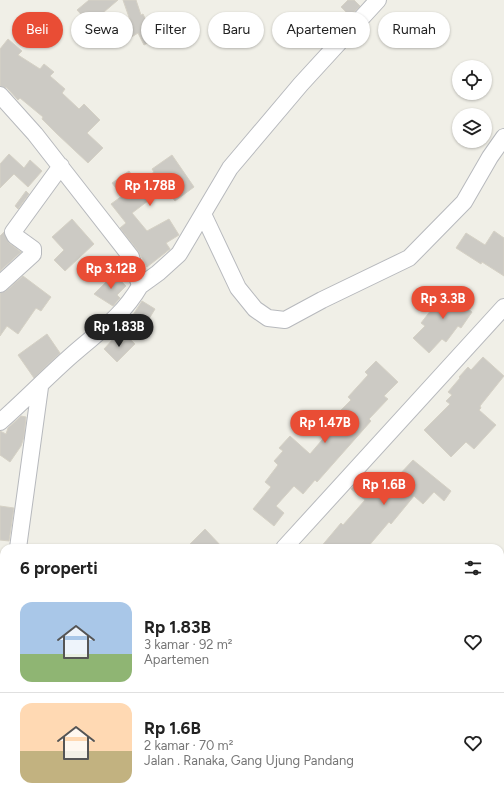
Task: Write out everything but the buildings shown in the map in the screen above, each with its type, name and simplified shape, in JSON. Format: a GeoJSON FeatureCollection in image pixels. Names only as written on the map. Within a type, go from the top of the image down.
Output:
{"type":"FeatureCollection","features":[{"type":"Feature","properties":{"kind":"street"},"geometry":{"type":"LineString","coordinates":[[0,422],[40,387],[71,356],[119,316],[131,302],[140,286],[158,273],[179,254],[230,168],[370,3]]}},
{"type":"Feature","properties":{"kind":"street"},"geometry":{"type":"LineString","coordinates":[[0,95],[36,134],[131,258],[140,286]]}},
{"type":"Feature","properties":{"kind":"street"},"geometry":{"type":"LineString","coordinates":[[203,214],[238,288],[255,309],[268,318],[286,320],[322,300],[409,258],[464,202],[490,156],[504,137]]}},
{"type":"Feature","properties":{"kind":"street"},"geometry":{"type":"LineString","coordinates":[[0,284],[33,254],[33,249],[15,236],[13,232],[61,166]]}},
{"type":"Feature","properties":{"kind":"street"},"geometry":{"type":"LineString","coordinates":[[288,544],[504,307]]}},
{"type":"Feature","properties":{"kind":"street"},"geometry":{"type":"LineString","coordinates":[[19,544],[40,387]]}}]}
